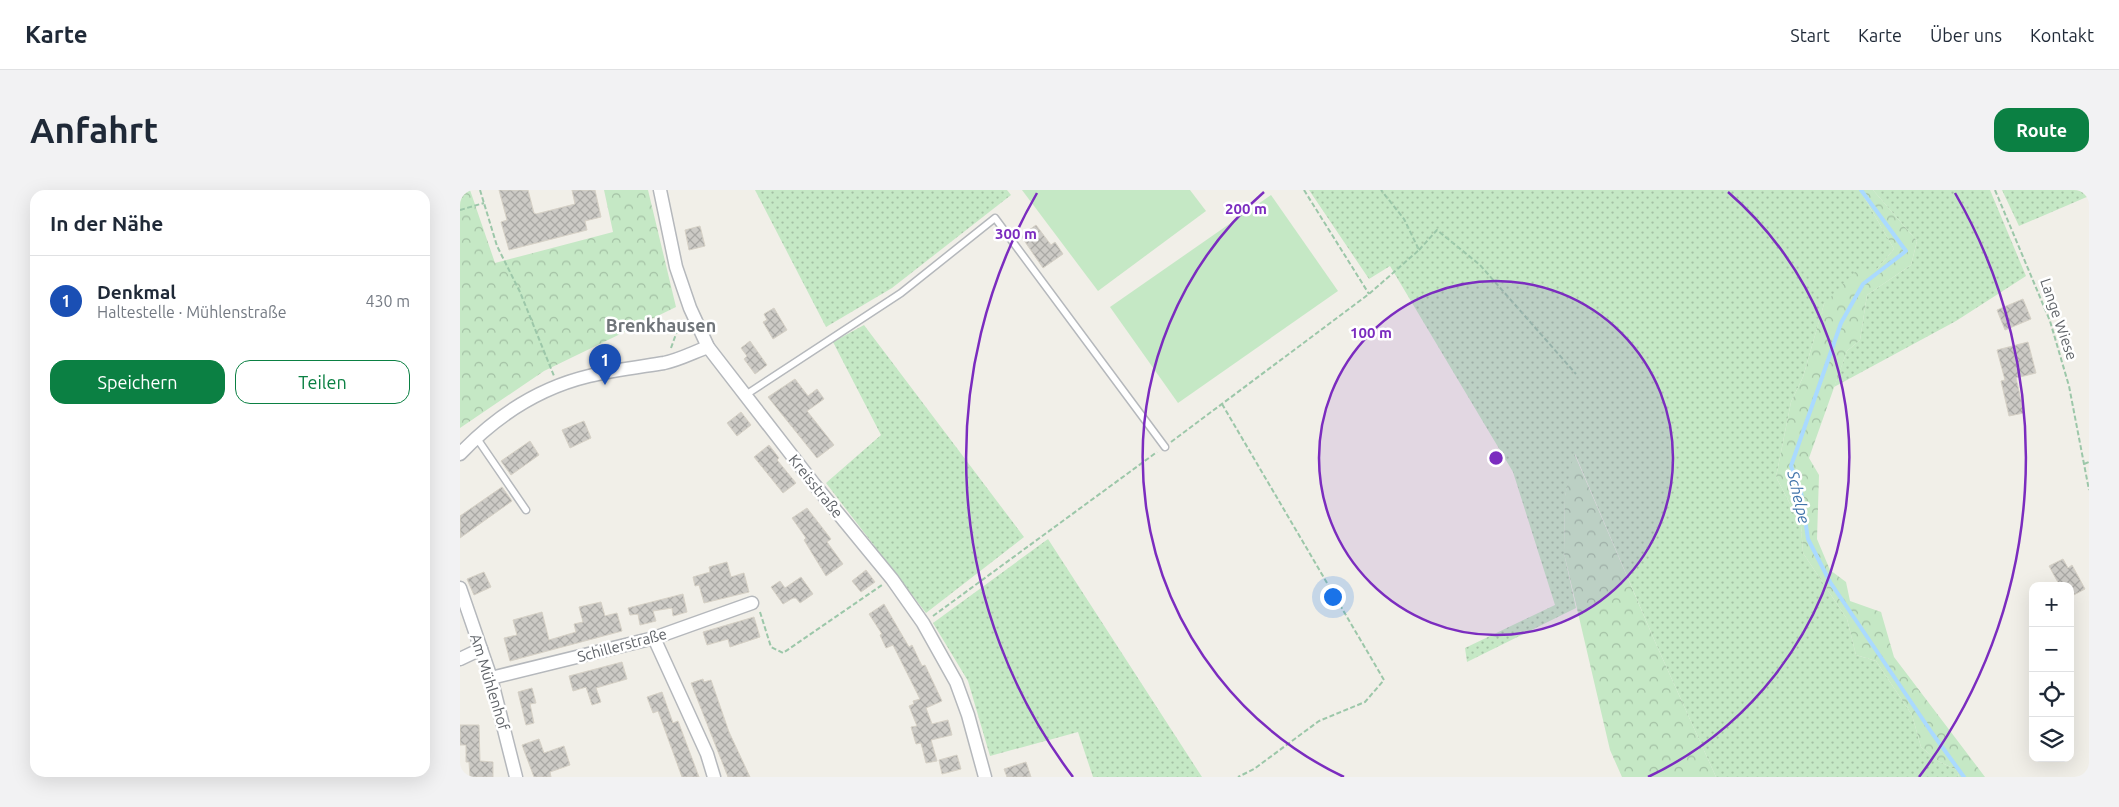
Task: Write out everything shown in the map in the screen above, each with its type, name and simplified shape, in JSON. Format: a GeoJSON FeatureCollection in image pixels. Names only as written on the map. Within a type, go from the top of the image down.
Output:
{"type":"FeatureCollection","features":[{"type":"Feature","properties":{"kind":"street","name":"Kreisstraße"},"geometry":{"type":"LineString","coordinates":[[660,190],[676,267],[690,308],[708,347],[744,396],[892,579],[923,623],[956,682],[968,715],[985,777]]}},
{"type":"Feature","properties":{"kind":"street"},"geometry":{"type":"LineString","coordinates":[[460,454],[476,437],[508,412],[558,385],[588,376],[644,364],[666,363],[708,347]]}},
{"type":"Feature","properties":{"kind":"street","name":"Am Mühlenhof"},"geometry":{"type":"LineString","coordinates":[[460,588],[491,678],[516,777]]}},
{"type":"Feature","properties":{"kind":"street","name":"Schillerstraße"},"geometry":{"type":"LineString","coordinates":[[491,678],[654,638],[752,603]]}},
{"type":"Feature","properties":{"kind":"street"},"geometry":{"type":"LineString","coordinates":[[654,638],[707,754],[714,777]]}},
{"type":"Feature","properties":{"kind":"street"},"geometry":{"type":"LineString","coordinates":[[460,659],[481,649]]}},
{"type":"Feature","properties":{"kind":"lane"},"geometry":{"type":"LineString","coordinates":[[744,396],[901,293],[995,218],[1165,447]]}},
{"type":"Feature","properties":{"kind":"lane"},"geometry":{"type":"LineString","coordinates":[[476,437],[526,510]]}},
{"type":"Feature","properties":{"kind":"path"},"geometry":{"type":"LineString","coordinates":[[480,190],[497,246],[520,292],[558,385]]}},
{"type":"Feature","properties":{"kind":"path"},"geometry":{"type":"LineString","coordinates":[[1304,190],[1369,294]]}},
{"type":"Feature","properties":{"kind":"path"},"geometry":{"type":"LineString","coordinates":[[1382,190],[1404,220],[1419,250]]}},
{"type":"Feature","properties":{"kind":"path","name":"Lange Wiese"},"geometry":{"type":"LineString","coordinates":[[1995,190],[2050,321],[2069,386],[2089,490]]}},
{"type":"Feature","properties":{"kind":"path"},"geometry":{"type":"LineString","coordinates":[[460,210],[485,203]]}},
{"type":"Feature","properties":{"kind":"path"},"geometry":{"type":"LineString","coordinates":[[923,623],[960,594],[1165,447],[1369,294],[1419,250],[1437,230],[1480,265],[1576,374]]}},
{"type":"Feature","properties":{"kind":"path"},"geometry":{"type":"LineString","coordinates":[[666,363],[683,316],[690,308]]}},
{"type":"Feature","properties":{"kind":"path"},"geometry":{"type":"LineString","coordinates":[[1222,404],[1384,680],[1365,702],[1319,721],[1254,769],[1238,777]]}},
{"type":"Feature","properties":{"kind":"path"},"geometry":{"type":"LineString","coordinates":[[2084,464],[2089,462]]}},
{"type":"Feature","properties":{"kind":"path"},"geometry":{"type":"LineString","coordinates":[[752,603],[758,604],[771,647],[784,653],[892,579]]}},
{"type":"Feature","properties":{"kind":"green space"},"geometry":{"type":"Polygon","coordinates":[[[460,190],[470,190],[495,263],[613,232],[604,190],[648,190],[676,307],[544,371],[460,428],[460,190]]]}},
{"type":"Feature","properties":{"kind":"green space"},"geometry":{"type":"Polygon","coordinates":[[[755,190],[1007,190],[1011,195],[892,288],[826,327],[755,190]]]}},
{"type":"Feature","properties":{"kind":"green space"},"geometry":{"type":"Polygon","coordinates":[[[1022,190],[1190,190],[1206,211],[1098,291],[1022,190]]]}},
{"type":"Feature","properties":{"kind":"green space"},"geometry":{"type":"Polygon","coordinates":[[[1309,190],[1860,190],[1894,249],[1877,269],[1824,304],[1803,377],[1791,402],[1776,477],[1801,525],[1803,553],[1847,619],[1856,655],[1876,661],[1912,715],[1921,747],[1938,761],[1957,770],[1959,777],[1716,777],[1656,644],[1575,454],[1565,496],[1564,553],[1576,608],[1467,662],[1465,648],[1555,605],[1513,472],[1390,266],[1369,279],[1309,190]]]}},
{"type":"Feature","properties":{"kind":"green space"},"geometry":{"type":"Polygon","coordinates":[[[1860,190],[1873,190],[1917,241],[1911,265],[1867,295],[1860,340],[1847,351],[1809,458],[1819,475],[1817,539],[1830,570],[1846,582],[1850,601],[1881,612],[1894,657],[1985,777],[1959,777],[1957,770],[1938,761],[1921,747],[1912,715],[1876,661],[1856,655],[1847,619],[1803,553],[1801,525],[1776,477],[1791,402],[1803,377],[1824,304],[1855,272],[1877,269],[1894,249],[1860,190]]]}},
{"type":"Feature","properties":{"kind":"green space"},"geometry":{"type":"Polygon","coordinates":[[[1873,190],[1990,190],[2026,276],[1956,321],[1834,387],[1847,351],[1860,340],[1867,295],[1911,265],[1917,241],[1873,190]]]}},
{"type":"Feature","properties":{"kind":"green space"},"geometry":{"type":"Polygon","coordinates":[[[2002,190],[2089,190],[2089,196],[2019,226],[2002,190]]]}},
{"type":"Feature","properties":{"kind":"green space"},"geometry":{"type":"Polygon","coordinates":[[[1271,195],[1338,291],[1178,403],[1110,307],[1271,195]]]}},
{"type":"Feature","properties":{"kind":"green space"},"geometry":{"type":"Polygon","coordinates":[[[864,325],[1024,537],[926,613],[826,483],[881,435],[833,342],[864,325]]]}},
{"type":"Feature","properties":{"kind":"green space"},"geometry":{"type":"Polygon","coordinates":[[[1574,453],[1656,644],[1716,777],[1622,777],[1610,750],[1564,553],[1565,496],[1574,453]]]}},
{"type":"Feature","properties":{"kind":"green space"},"geometry":{"type":"Polygon","coordinates":[[[1048,539],[1202,777],[1093,777],[1078,732],[990,756],[968,681],[933,623],[1048,539]]]}},
{"type":"Feature","properties":{"kind":"building"},"geometry":{"type":"Polygon","coordinates":[[[499,190],[528,190],[534,213],[536,214],[575,204],[572,190],[595,190],[601,217],[585,221],[587,230],[509,250],[501,222],[507,220],[499,190]]]}},
{"type":"Feature","properties":{"kind":"building"},"geometry":{"type":"Polygon","coordinates":[[[1036,225],[1051,245],[1055,242],[1063,254],[1043,268],[1021,236],[1036,225]]]}},
{"type":"Feature","properties":{"kind":"building"},"geometry":{"type":"Polygon","coordinates":[[[700,226],[705,246],[689,250],[685,230],[700,226]]]}},
{"type":"Feature","properties":{"kind":"building"},"geometry":{"type":"Polygon","coordinates":[[[2023,299],[2031,319],[2005,330],[1997,310],[2023,299]]]}},
{"type":"Feature","properties":{"kind":"building"},"geometry":{"type":"Polygon","coordinates":[[[774,308],[787,330],[773,339],[763,322],[767,320],[764,314],[774,308]]]}},
{"type":"Feature","properties":{"kind":"building"},"geometry":{"type":"Polygon","coordinates":[[[750,341],[767,365],[755,374],[744,359],[747,356],[741,348],[750,341]]]}},
{"type":"Feature","properties":{"kind":"building"},"geometry":{"type":"Polygon","coordinates":[[[2028,342],[2036,373],[2016,378],[2024,413],[2009,416],[2001,381],[2005,380],[1997,350],[2028,342]]]}},
{"type":"Feature","properties":{"kind":"building"},"geometry":{"type":"Polygon","coordinates":[[[795,379],[808,396],[817,389],[824,399],[807,411],[834,445],[817,458],[768,397],[795,379]]]}},
{"type":"Feature","properties":{"kind":"building"},"geometry":{"type":"Polygon","coordinates":[[[741,412],[751,425],[737,436],[727,423],[741,412]]]}},
{"type":"Feature","properties":{"kind":"building"},"geometry":{"type":"Polygon","coordinates":[[[584,421],[591,438],[570,448],[562,430],[584,421]]]}},
{"type":"Feature","properties":{"kind":"building"},"geometry":{"type":"Polygon","coordinates":[[[530,441],[539,455],[511,475],[501,461],[530,441]]]}},
{"type":"Feature","properties":{"kind":"building"},"geometry":{"type":"Polygon","coordinates":[[[769,445],[779,458],[777,460],[796,483],[783,493],[754,457],[769,445]]]}},
{"type":"Feature","properties":{"kind":"building"},"geometry":{"type":"Polygon","coordinates":[[[502,487],[512,501],[460,538],[460,516],[502,487]]]}},
{"type":"Feature","properties":{"kind":"building"},"geometry":{"type":"Polygon","coordinates":[[[807,508],[831,539],[827,542],[843,564],[826,576],[804,540],[806,538],[792,518],[807,508]]]}},
{"type":"Feature","properties":{"kind":"building"},"geometry":{"type":"Polygon","coordinates":[[[2063,559],[2068,568],[2072,565],[2085,589],[2074,595],[2074,582],[2058,582],[2049,566],[2063,559]]]}},
{"type":"Feature","properties":{"kind":"building"},"geometry":{"type":"Polygon","coordinates":[[[727,562],[731,577],[744,573],[749,592],[704,603],[699,585],[695,586],[693,577],[710,572],[709,567],[727,562]]]}},
{"type":"Feature","properties":{"kind":"building"},"geometry":{"type":"Polygon","coordinates":[[[866,570],[875,582],[861,592],[852,581],[866,570]]]}},
{"type":"Feature","properties":{"kind":"building"},"geometry":{"type":"Polygon","coordinates":[[[484,572],[491,587],[474,595],[467,579],[484,572]]]}},
{"type":"Feature","properties":{"kind":"building"},"geometry":{"type":"Polygon","coordinates":[[[801,577],[813,594],[800,603],[796,598],[793,598],[783,604],[771,587],[780,581],[785,588],[801,577]]]}},
{"type":"Feature","properties":{"kind":"building"},"geometry":{"type":"Polygon","coordinates":[[[683,594],[687,612],[673,616],[672,608],[653,611],[656,621],[640,625],[638,614],[630,615],[628,608],[683,594]]]}},
{"type":"Feature","properties":{"kind":"building"},"geometry":{"type":"Polygon","coordinates":[[[601,602],[605,616],[617,613],[622,631],[510,661],[504,638],[517,635],[513,620],[542,612],[549,640],[576,632],[574,624],[583,622],[579,607],[601,602]]]}},
{"type":"Feature","properties":{"kind":"building"},"geometry":{"type":"Polygon","coordinates":[[[884,604],[909,647],[912,645],[922,666],[925,665],[942,701],[926,708],[932,724],[948,720],[952,735],[931,740],[937,761],[926,763],[921,743],[916,744],[911,727],[917,726],[909,706],[914,704],[913,701],[920,699],[893,645],[886,648],[880,635],[882,634],[869,614],[884,604]]]}},
{"type":"Feature","properties":{"kind":"building"},"geometry":{"type":"Polygon","coordinates":[[[754,617],[760,637],[730,647],[728,639],[707,645],[703,632],[754,617]]]}},
{"type":"Feature","properties":{"kind":"building"},"geometry":{"type":"Polygon","coordinates":[[[622,662],[627,679],[596,688],[601,702],[592,705],[586,687],[573,691],[569,676],[622,662]]]}},
{"type":"Feature","properties":{"kind":"building"},"geometry":{"type":"Polygon","coordinates":[[[703,679],[704,682],[711,680],[729,732],[750,777],[728,777],[691,683],[703,679]]]}},
{"type":"Feature","properties":{"kind":"building"},"geometry":{"type":"Polygon","coordinates":[[[532,688],[536,703],[530,704],[534,723],[526,725],[518,692],[532,688]]]}},
{"type":"Feature","properties":{"kind":"building"},"geometry":{"type":"Polygon","coordinates":[[[662,692],[673,723],[678,721],[699,777],[682,777],[658,711],[653,713],[647,697],[662,692]]]}},
{"type":"Feature","properties":{"kind":"building"},"geometry":{"type":"Polygon","coordinates":[[[460,725],[479,725],[480,761],[493,762],[493,777],[470,777],[469,762],[466,762],[466,745],[460,745],[460,725]]]}},
{"type":"Feature","properties":{"kind":"building"},"geometry":{"type":"Polygon","coordinates":[[[539,739],[544,753],[564,746],[570,765],[550,772],[551,777],[534,777],[522,745],[539,739]]]}},
{"type":"Feature","properties":{"kind":"building"},"geometry":{"type":"Polygon","coordinates":[[[957,755],[961,769],[942,774],[939,760],[957,755]]]}},
{"type":"Feature","properties":{"kind":"building"},"geometry":{"type":"Polygon","coordinates":[[[1026,762],[1031,777],[1007,777],[1004,769],[1026,762]]]}},
{"type":"Feature","properties":{"kind":"waterway","name":"Schelpe"},"geometry":{"type":"LineString","coordinates":[[1861,190],[1906,251],[1863,284],[1841,323],[1791,466],[1801,492],[1808,539],[1830,582],[1964,777]]}},
{"type":"Feature","properties":{"kind":"place","name":"Denkmal"},"geometry":{"type":"Point","coordinates":[605,385]}},
{"type":"Feature","properties":{"kind":"district","name":"Brenkhausen"},"geometry":{"type":"Point","coordinates":[661,325]}}]}
